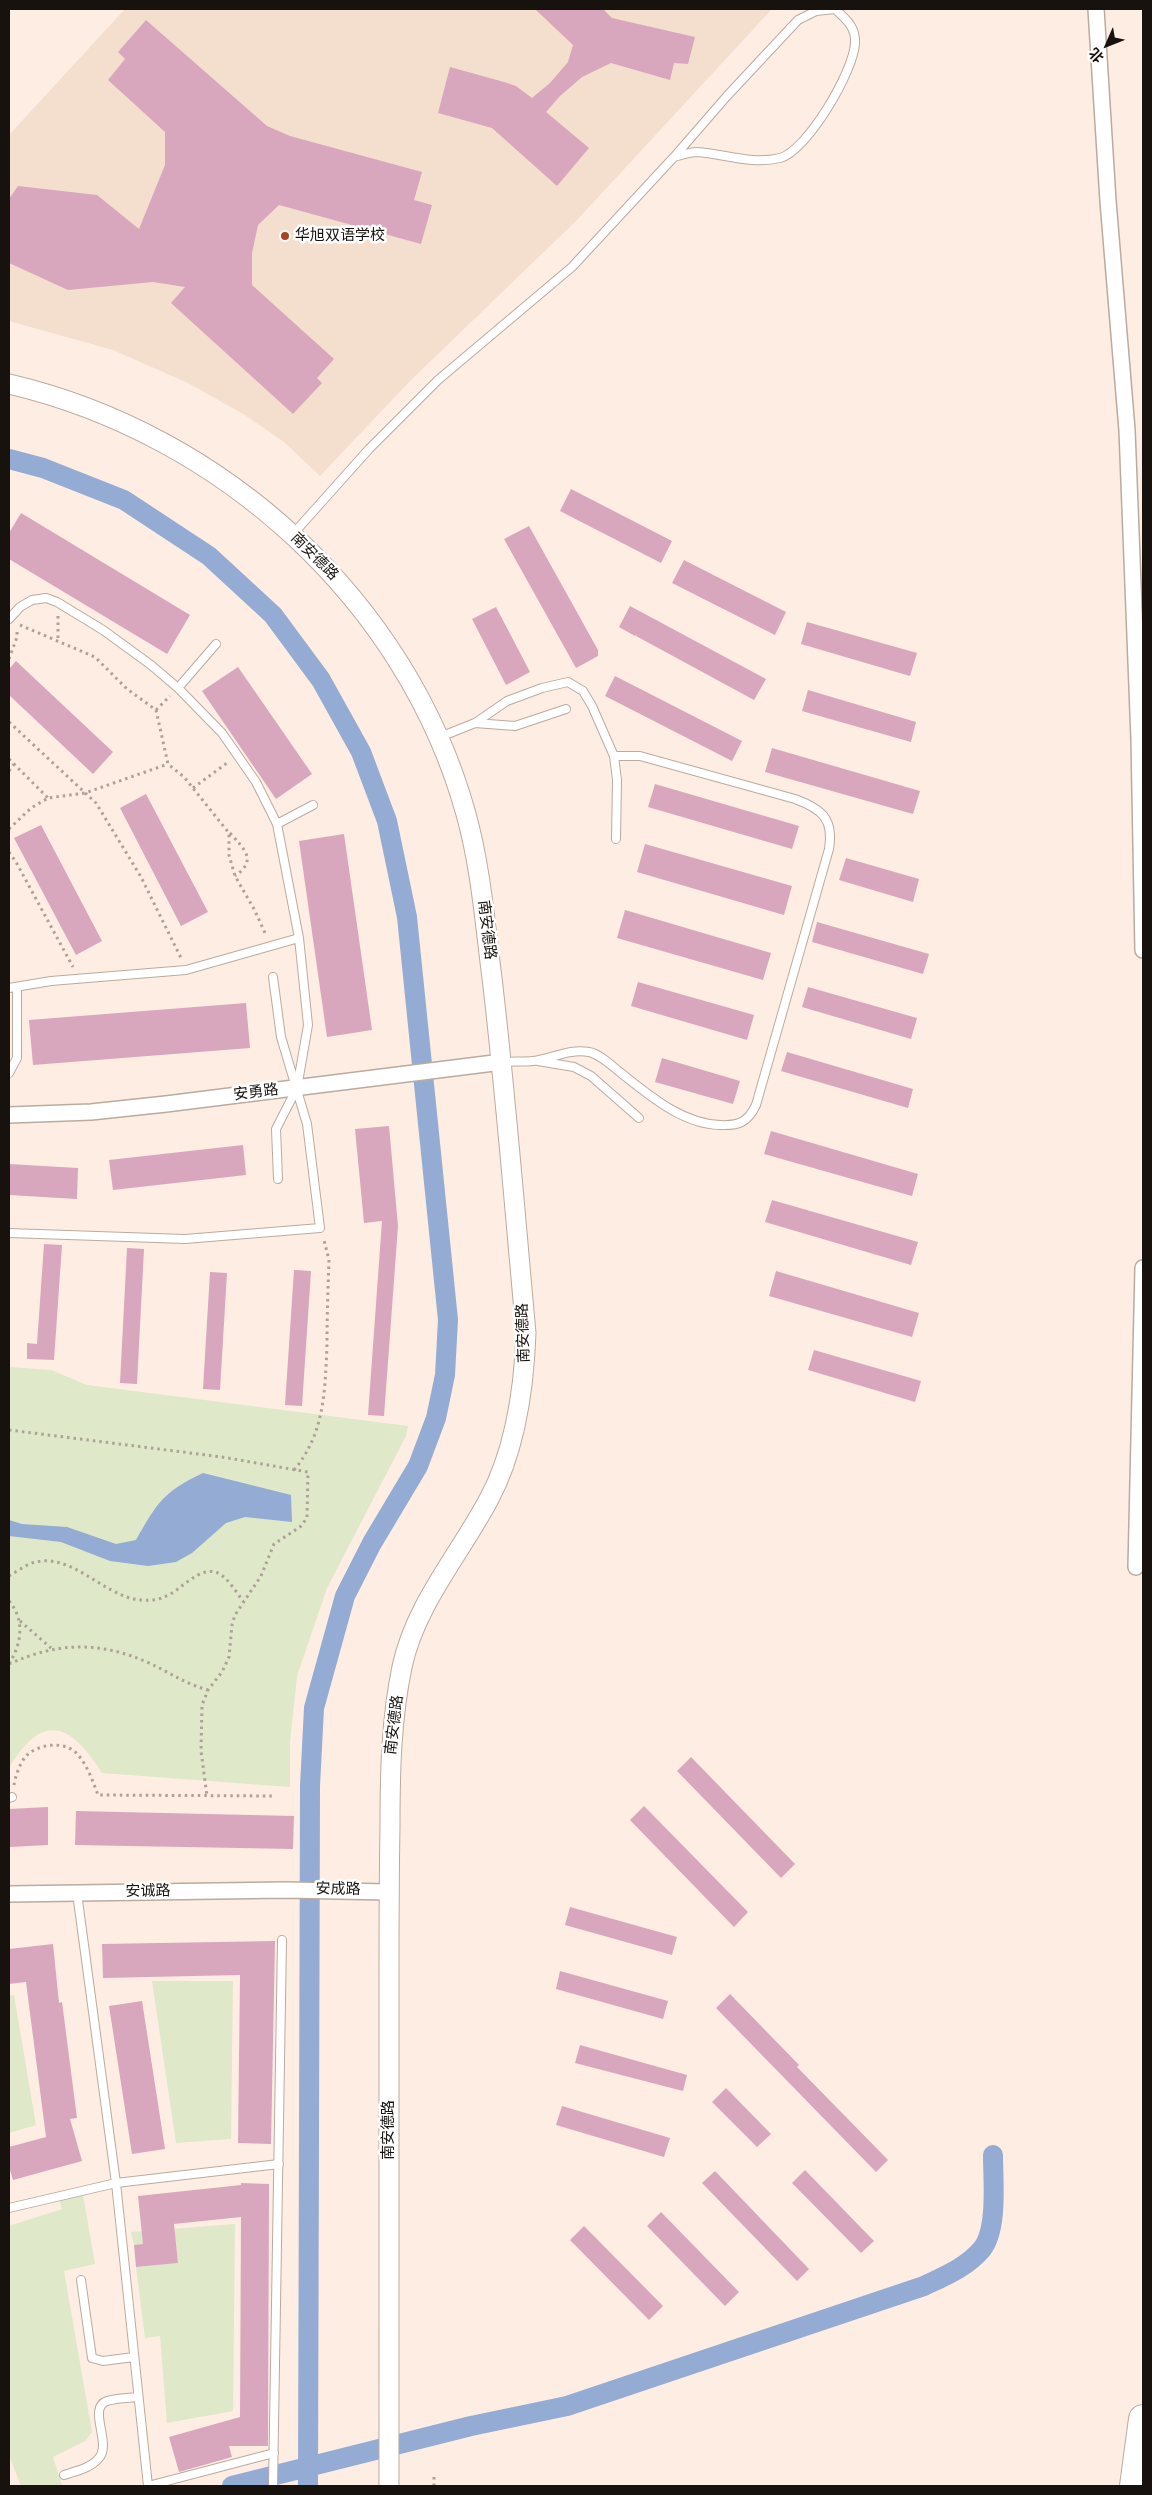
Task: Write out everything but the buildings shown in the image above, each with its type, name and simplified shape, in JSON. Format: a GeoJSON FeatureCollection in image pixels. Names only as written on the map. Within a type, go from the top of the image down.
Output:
{"type":"FeatureCollection","features":[{"type":"Feature","properties":{"kind":"highway"},"geometry":{"type":"LineString","coordinates":[[1123,2486],[1136,2474],[1143,2419]]}},
{"type":"Feature","properties":{"kind":"street"},"geometry":{"type":"LineString","coordinates":[[1096,9],[1108,201],[1127,430],[1141,738],[1143,950]]}},
{"type":"Feature","properties":{"kind":"street","name":"南安德路"},"geometry":{"type":"LineString","coordinates":[[9,384],[40,391],[112,418],[177,450],[237,487],[293,534],[344,587],[381,634],[413,685],[440,737],[466,816],[480,887],[502,1062],[526,1333],[525,1377],[516,1421],[491,1496],[437,1584],[416,1624],[402,1665],[390,1757],[389,2478]]}},
{"type":"Feature","properties":{"kind":"street","name":"安勇路"},"geometry":{"type":"LineString","coordinates":[[9,1115],[91,1112],[502,1062]]}},
{"type":"Feature","properties":{"kind":"street"},"geometry":{"type":"LineString","coordinates":[[1136,1566],[1143,1268]]}},
{"type":"Feature","properties":{"kind":"street","name":"安成路"},"geometry":{"type":"LineString","coordinates":[[286,1890],[389,1892]]}},
{"type":"Feature","properties":{"kind":"street","name":"安诚路"},"geometry":{"type":"LineString","coordinates":[[9,1894],[286,1890]]}},
{"type":"Feature","properties":{"kind":"lane"},"geometry":{"type":"LineString","coordinates":[[293,534],[369,450],[438,380],[572,267],[798,20],[816,11],[834,9],[851,24],[856,42],[851,64],[832,101],[804,140],[782,158],[760,161],[695,152],[674,157]]}},
{"type":"Feature","properties":{"kind":"lane"},"geometry":{"type":"LineString","coordinates":[[9,619],[20,607],[32,600],[46,598],[58,602],[104,630],[178,688],[222,734],[256,782],[277,824],[299,938],[308,1025],[297,1088],[276,1129],[278,1179]]}},
{"type":"Feature","properties":{"kind":"lane"},"geometry":{"type":"LineString","coordinates":[[178,688],[216,644]]}},
{"type":"Feature","properties":{"kind":"lane"},"geometry":{"type":"LineString","coordinates":[[440,737],[475,723],[507,701],[542,688],[568,682],[583,692],[592,706],[614,756],[617,780],[616,839]]}},
{"type":"Feature","properties":{"kind":"lane"},"geometry":{"type":"LineString","coordinates":[[475,723],[516,726],[566,709]]}},
{"type":"Feature","properties":{"kind":"lane"},"geometry":{"type":"LineString","coordinates":[[534,1061],[575,1051],[590,1052],[607,1062],[658,1102],[676,1113],[714,1125],[743,1123],[751,1115],[756,1105],[829,849],[832,834],[827,820],[813,806],[640,756],[614,756]]}},
{"type":"Feature","properties":{"kind":"lane"},"geometry":{"type":"LineString","coordinates":[[277,824],[313,805]]}},
{"type":"Feature","properties":{"kind":"lane"},"geometry":{"type":"LineString","coordinates":[[9,1072],[17,1058],[13,988],[51,981],[186,970],[299,938]]}},
{"type":"Feature","properties":{"kind":"lane"},"geometry":{"type":"LineString","coordinates":[[9,1233],[185,1239],[320,1228],[307,1124],[281,1037],[273,977]]}},
{"type":"Feature","properties":{"kind":"lane"},"geometry":{"type":"LineString","coordinates":[[502,1062],[534,1061],[574,1067],[591,1076],[639,1118]]}},
{"type":"Feature","properties":{"kind":"lane"},"geometry":{"type":"LineString","coordinates":[[77,1893],[116,2183],[148,2486],[274,2458]]}},
{"type":"Feature","properties":{"kind":"lane"},"geometry":{"type":"LineString","coordinates":[[273,2486],[282,1940]]}},
{"type":"Feature","properties":{"kind":"lane"},"geometry":{"type":"LineString","coordinates":[[9,2208],[116,2183],[279,2164]]}},
{"type":"Feature","properties":{"kind":"lane"},"geometry":{"type":"LineString","coordinates":[[81,2280],[92,2358],[103,2361],[134,2357]]}},
{"type":"Feature","properties":{"kind":"lane"},"geometry":{"type":"LineString","coordinates":[[64,2475],[93,2463],[103,2452],[104,2445],[98,2416],[101,2405],[106,2401],[138,2397]]}},
{"type":"Feature","properties":{"kind":"path"},"geometry":{"type":"LineString","coordinates":[[58,602],[58,640]]}},
{"type":"Feature","properties":{"kind":"path"},"geometry":{"type":"LineString","coordinates":[[9,659],[17,637],[16,622],[95,657],[128,689],[156,710],[168,764],[184,777],[229,833],[244,848],[248,863],[235,876]]}},
{"type":"Feature","properties":{"kind":"path"},"geometry":{"type":"LineString","coordinates":[[156,710],[178,688]]}},
{"type":"Feature","properties":{"kind":"path"},"geometry":{"type":"LineString","coordinates":[[9,722],[96,803],[117,835],[170,934],[186,970]]}},
{"type":"Feature","properties":{"kind":"path"},"geometry":{"type":"LineString","coordinates":[[193,788],[238,755]]}},
{"type":"Feature","properties":{"kind":"path"},"geometry":{"type":"LineString","coordinates":[[9,759],[48,798]]}},
{"type":"Feature","properties":{"kind":"path"},"geometry":{"type":"LineString","coordinates":[[9,771],[14,764]]}},
{"type":"Feature","properties":{"kind":"path"},"geometry":{"type":"LineString","coordinates":[[9,829],[31,808],[48,798],[85,793],[168,764]]}},
{"type":"Feature","properties":{"kind":"path"},"geometry":{"type":"LineString","coordinates":[[229,833],[229,855],[235,876],[254,908],[271,946]]}},
{"type":"Feature","properties":{"kind":"path"},"geometry":{"type":"LineString","coordinates":[[9,852],[79,979]]}},
{"type":"Feature","properties":{"kind":"path"},"geometry":{"type":"LineString","coordinates":[[293,1470],[304,1457],[313,1440],[324,1403],[329,1260],[320,1228]]}},
{"type":"Feature","properties":{"kind":"path"},"geometry":{"type":"LineString","coordinates":[[9,1430],[222,1457],[308,1472],[307,1518],[300,1527],[274,1544],[261,1576],[244,1601],[232,1625],[229,1657],[222,1672],[208,1690],[202,1705],[201,1750],[207,1796]]}},
{"type":"Feature","properties":{"kind":"path"},"geometry":{"type":"LineString","coordinates":[[9,1576],[32,1563],[57,1562],[114,1592],[134,1599],[151,1600],[166,1597],[198,1575],[212,1572],[220,1574],[244,1601]]}},
{"type":"Feature","properties":{"kind":"path"},"geometry":{"type":"LineString","coordinates":[[9,1601],[20,1621],[52,1649]]}},
{"type":"Feature","properties":{"kind":"path"},"geometry":{"type":"LineString","coordinates":[[9,1664],[15,1654],[20,1621]]}},
{"type":"Feature","properties":{"kind":"path"},"geometry":{"type":"LineString","coordinates":[[9,1664],[52,1649],[85,1646],[108,1649],[149,1663],[178,1680],[208,1690]]}},
{"type":"Feature","properties":{"kind":"path"},"geometry":{"type":"LineString","coordinates":[[10,1797],[14,1780],[25,1757],[34,1750],[52,1744],[65,1746],[79,1755],[98,1795],[273,1796]]}},
{"type":"Feature","properties":{"kind":"path"},"geometry":{"type":"LineString","coordinates":[[434,2476],[434,2486]]}},
{"type":"Feature","properties":{"kind":"shaded area","name":"华旭双语学校"},"geometry":{"type":"Polygon","coordinates":[[[125,9],[772,9],[577,220],[410,381],[320,476],[284,442],[245,415],[188,383],[113,350],[9,321],[9,135],[125,9]]]}},
{"type":"Feature","properties":{"kind":"green space"},"geometry":{"type":"Polygon","coordinates":[[[9,1367],[51,1370],[87,1385],[408,1426],[406,1436],[327,1588],[297,1676],[290,1742],[290,1787],[102,1773],[79,1743],[67,1734],[56,1730],[44,1732],[33,1738],[21,1750],[9,1768],[9,1367]]]}},
{"type":"Feature","properties":{"kind":"green space"},"geometry":{"type":"Polygon","coordinates":[[[152,1981],[233,1981],[231,2139],[176,2143],[152,1981]]]}},
{"type":"Feature","properties":{"kind":"green space"},"geometry":{"type":"Polygon","coordinates":[[[14,1995],[36,2125],[9,2133],[9,1996],[14,1995]]]}},
{"type":"Feature","properties":{"kind":"green space"},"geometry":{"type":"Polygon","coordinates":[[[83,2195],[95,2264],[64,2271],[92,2432],[85,2441],[53,2457],[62,2485],[21,2486],[9,2455],[9,2226],[62,2209],[59,2199],[83,2195]]]}},
{"type":"Feature","properties":{"kind":"green space"},"geometry":{"type":"Polygon","coordinates":[[[235,2224],[233,2411],[167,2423],[160,2336],[145,2338],[136,2267],[178,2263],[176,2241],[134,2245],[131,2232],[235,2224]]]}},
{"type":"Feature","properties":{"kind":"water"},"geometry":{"type":"Polygon","coordinates":[[[203,1473],[291,1495],[292,1522],[245,1517],[226,1523],[192,1553],[176,1562],[148,1566],[110,1561],[61,1542],[9,1536],[9,1520],[22,1524],[67,1527],[116,1544],[136,1540],[162,1500],[179,1486],[203,1473]]]}},
{"type":"Feature","properties":{"kind":"waterway"},"geometry":{"type":"LineString","coordinates":[[9,459],[43,468],[124,500],[209,556],[273,615],[321,680],[361,752],[387,821],[407,917],[448,1320],[445,1375],[436,1418],[418,1466],[372,1543],[345,1596],[314,1708],[310,1786],[308,2486]]}},
{"type":"Feature","properties":{"kind":"waterway"},"geometry":{"type":"LineString","coordinates":[[232,2486],[471,2426],[567,2406],[924,2286],[970,2261],[982,2249],[987,2240],[994,2204],[993,2155]]}},
{"type":"Feature","properties":{"kind":"place","name":"华旭双语学校"},"geometry":{"type":"Point","coordinates":[285,236]}}]}
